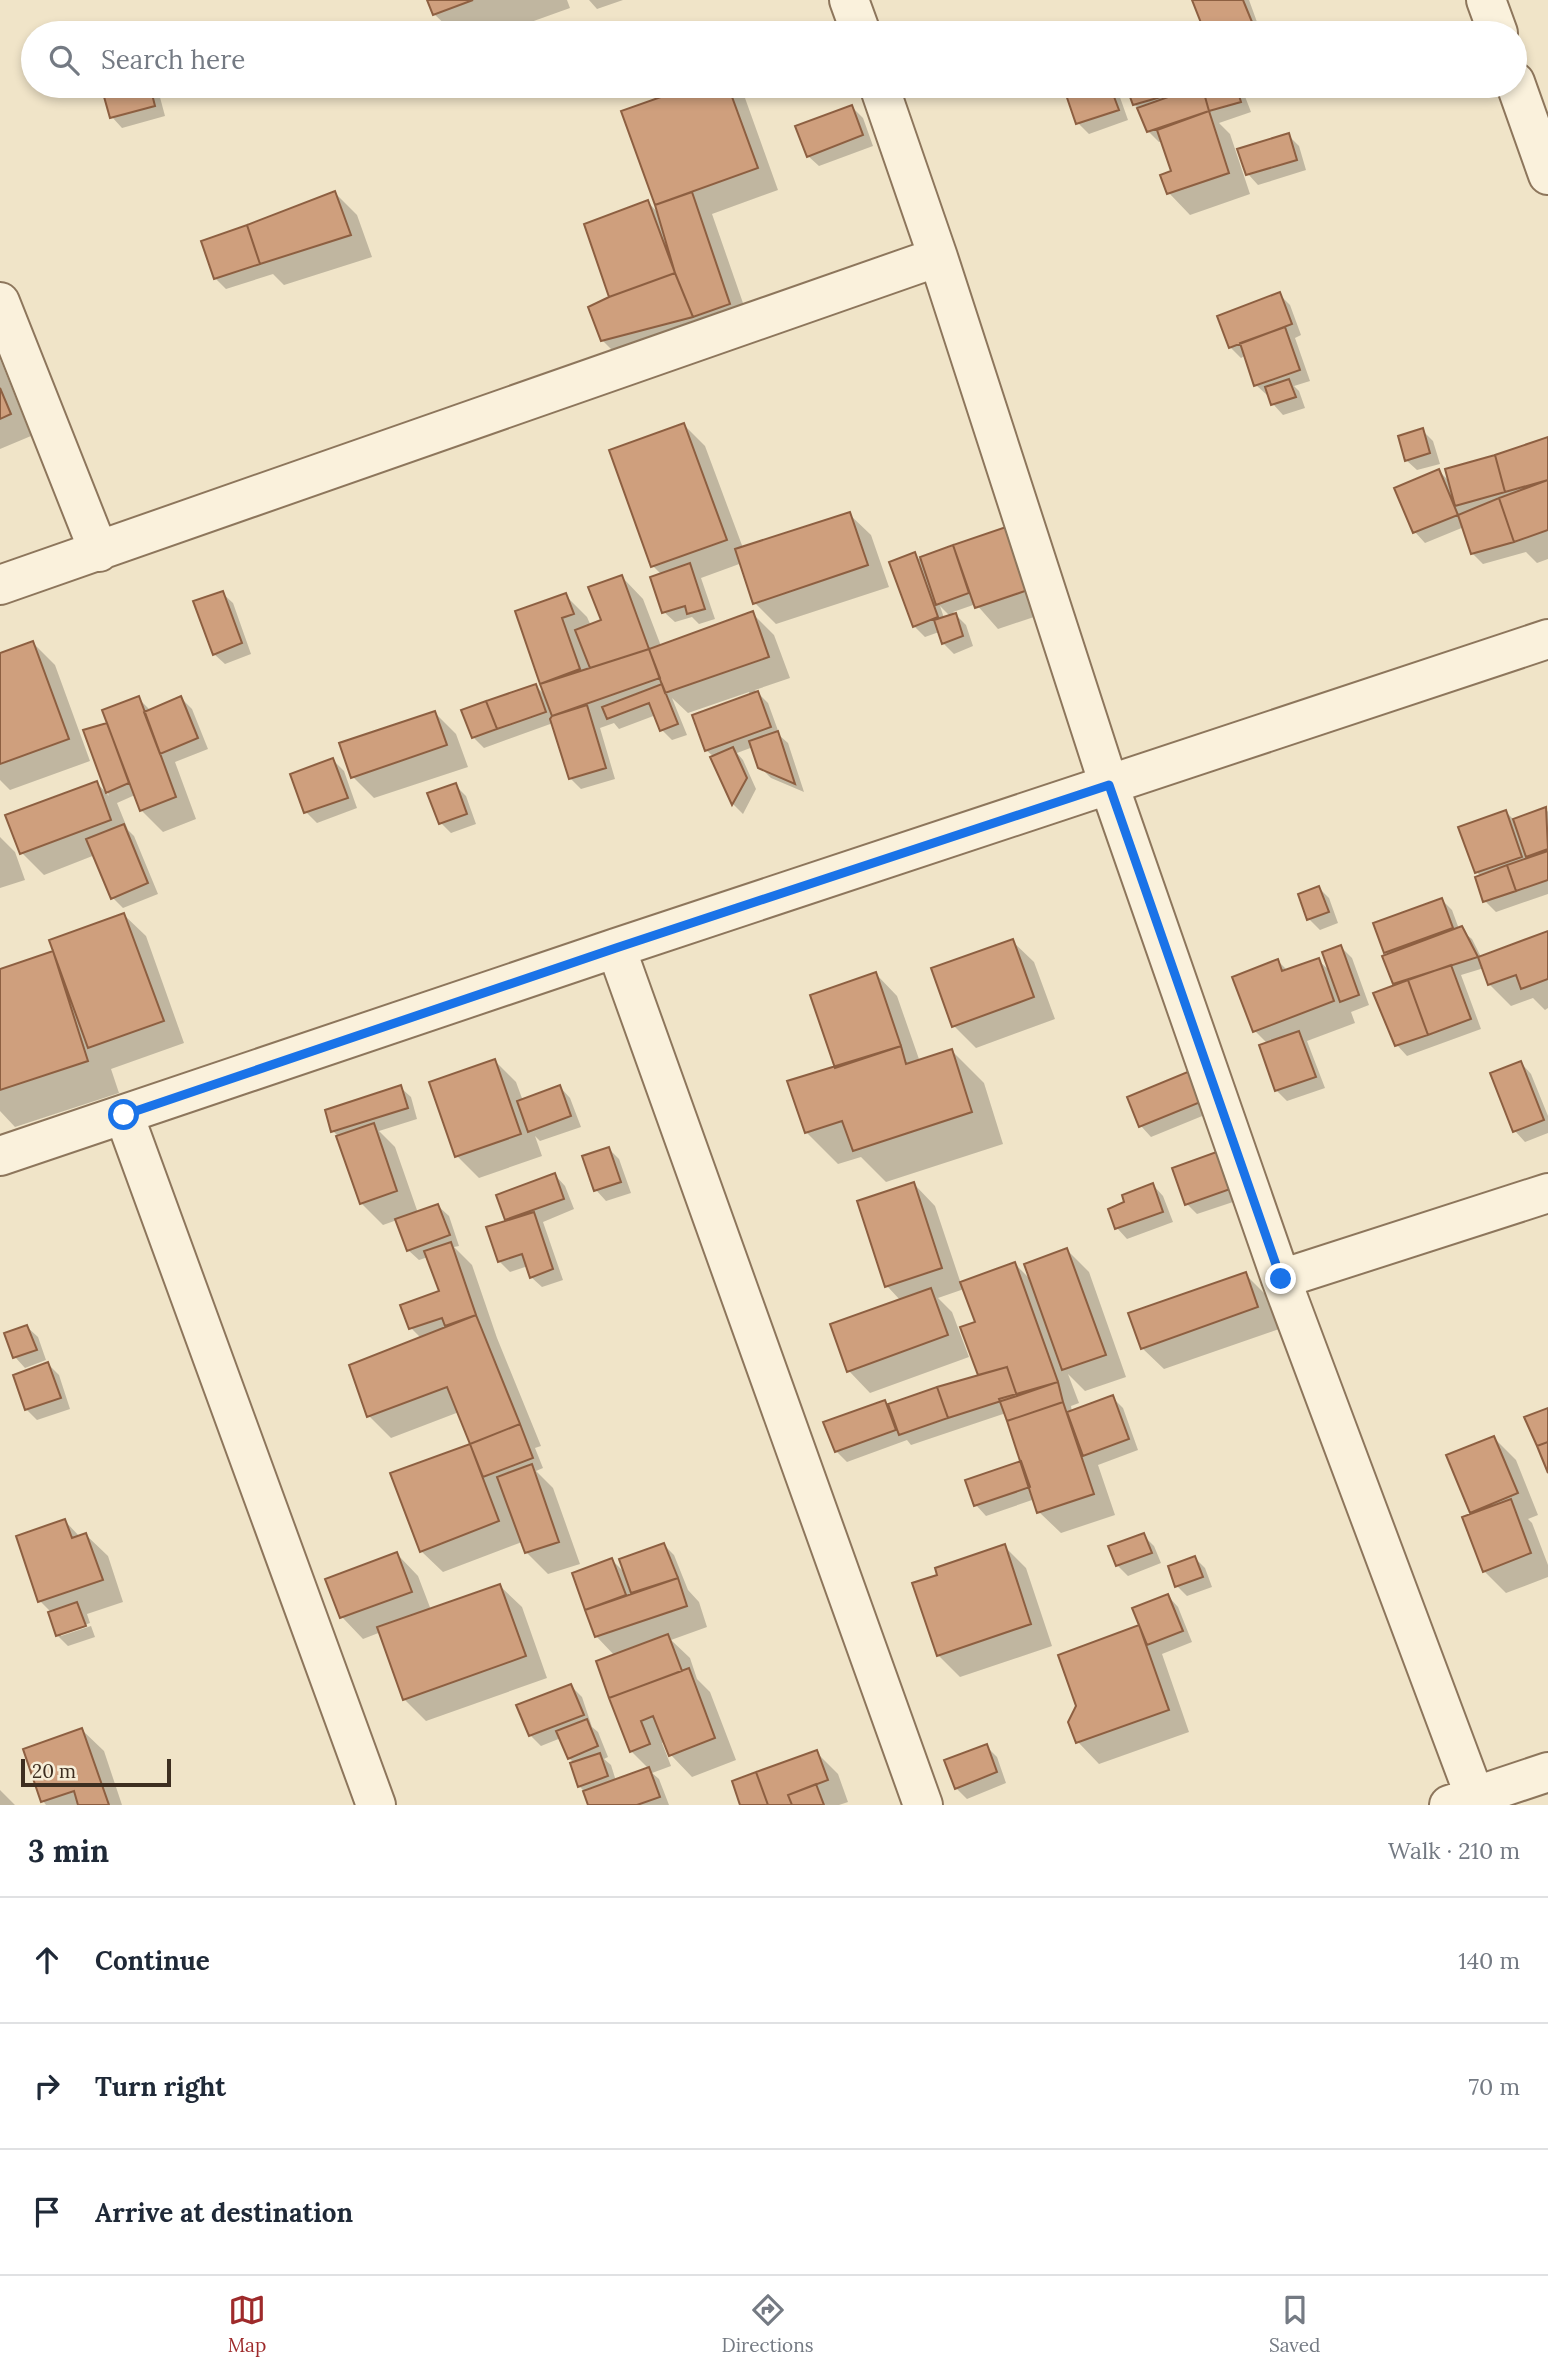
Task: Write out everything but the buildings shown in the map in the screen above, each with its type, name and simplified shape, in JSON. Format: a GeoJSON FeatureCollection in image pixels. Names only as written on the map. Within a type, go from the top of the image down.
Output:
{"type":"FeatureCollection","features":[{"type":"Feature","properties":{"kind":"street"},"geometry":{"type":"LineString","coordinates":[[849,0],[857,21]]}},
{"type":"Feature","properties":{"kind":"street"},"geometry":{"type":"LineString","coordinates":[[1486,0],[1493,21]]}},
{"type":"Feature","properties":{"kind":"street"},"geometry":{"type":"LineString","coordinates":[[883,98],[938,257],[1109,785],[1467,1802],[1548,1772]]}},
{"type":"Feature","properties":{"kind":"street"},"geometry":{"type":"LineString","coordinates":[[1521,98],[1548,175]]}},
{"type":"Feature","properties":{"kind":"street"},"geometry":{"type":"LineString","coordinates":[[0,585],[938,257]]}},
{"type":"Feature","properties":{"kind":"street"},"geometry":{"type":"LineString","coordinates":[[0,302],[99,552]]}},
{"type":"Feature","properties":{"kind":"street"},"geometry":{"type":"LineString","coordinates":[[0,1157],[616,948],[1548,639]]}},
{"type":"Feature","properties":{"kind":"street"},"geometry":{"type":"LineString","coordinates":[[616,948],[923,1805]]}},
{"type":"Feature","properties":{"kind":"street"},"geometry":{"type":"LineString","coordinates":[[124,1115],[376,1805]]}},
{"type":"Feature","properties":{"kind":"street"},"geometry":{"type":"LineString","coordinates":[[1281,1279],[1548,1193]]}},
{"type":"Feature","properties":{"kind":"route"},"geometry":{"type":"LineString","coordinates":[[124,1115],[1109,785],[1281,1279]]}}]}
